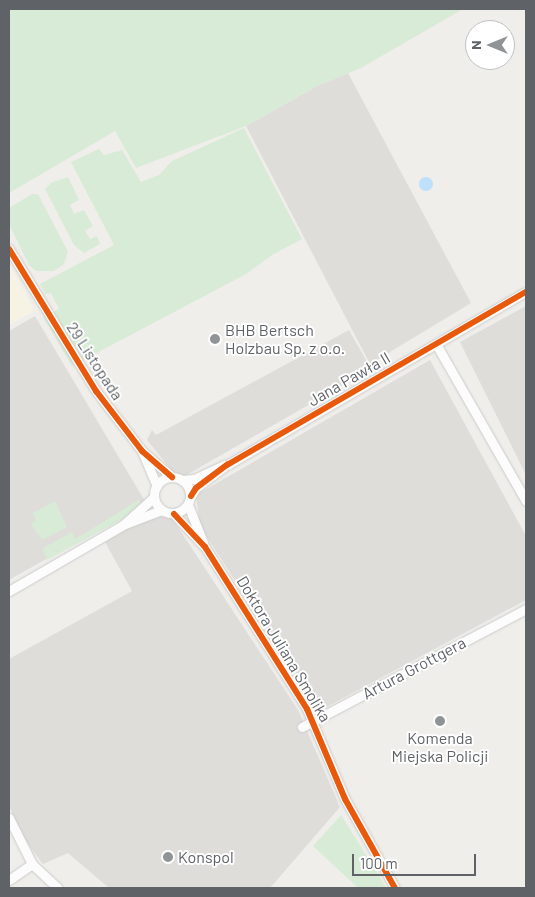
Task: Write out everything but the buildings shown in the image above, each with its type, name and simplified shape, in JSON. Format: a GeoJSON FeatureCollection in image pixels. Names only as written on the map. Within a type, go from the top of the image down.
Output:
{"type":"FeatureCollection","features":[{"type":"Feature","properties":{"kind":"street","name":"29 Listopada"},"geometry":{"type":"LineString","coordinates":[[9,249],[96,391],[142,451],[172,477]]}},
{"type":"Feature","properties":{"kind":"street","name":"Jana Pawła II"},"geometry":{"type":"LineString","coordinates":[[182,480],[194,479],[227,464],[526,292]]}},
{"type":"Feature","properties":{"kind":"street"},"geometry":{"type":"LineString","coordinates":[[436,344],[526,501]]}},
{"type":"Feature","properties":{"kind":"street","name":"29 Listopada"},"geometry":{"type":"LineString","coordinates":[[142,451],[157,486]]}},
{"type":"Feature","properties":{"kind":"street","name":"Jana Pawła II"},"geometry":{"type":"LineString","coordinates":[[191,496],[196,488],[227,464]]}},
{"type":"Feature","properties":{"kind":"street"},"geometry":{"type":"LineString","coordinates":[[9,591],[123,524],[161,510],[174,514],[188,506],[191,496],[182,480],[172,477],[157,486],[154,497],[123,524]]}},
{"type":"Feature","properties":{"kind":"street"},"geometry":{"type":"LineString","coordinates":[[154,497],[161,510]]}},
{"type":"Feature","properties":{"kind":"street","name":"Doktora Juliana Smolika"},"geometry":{"type":"LineString","coordinates":[[188,506],[204,547]]}},
{"type":"Feature","properties":{"kind":"street","name":"Doktora Juliana Smolika"},"geometry":{"type":"LineString","coordinates":[[174,514],[204,547],[314,721],[345,799],[395,888]]}},
{"type":"Feature","properties":{"kind":"street","name":"Artura Grottgera"},"geometry":{"type":"LineString","coordinates":[[302,727],[526,610]]}},
{"type":"Feature","properties":{"kind":"street"},"geometry":{"type":"LineString","coordinates":[[9,818],[32,864],[58,888]]}},
{"type":"Feature","properties":{"kind":"street"},"geometry":{"type":"LineString","coordinates":[[9,880],[32,864]]}},
{"type":"Feature","properties":{"kind":"shaded area"},"geometry":{"type":"Polygon","coordinates":[[[348,73],[471,303],[370,364],[246,126],[317,86],[348,73]]]}},
{"type":"Feature","properties":{"kind":"shaded area"},"geometry":{"type":"Polygon","coordinates":[[[9,262],[34,311],[9,325],[9,262]]]}},
{"type":"Feature","properties":{"kind":"shaded area"},"geometry":{"type":"Polygon","coordinates":[[[526,306],[526,475],[460,342],[526,306]]]}},
{"type":"Feature","properties":{"kind":"shaded area"},"geometry":{"type":"Polygon","coordinates":[[[35,316],[146,503],[9,580],[9,331],[35,316]]]}},
{"type":"Feature","properties":{"kind":"shaded area"},"geometry":{"type":"Polygon","coordinates":[[[349,330],[371,369],[183,477],[173,472],[147,440],[152,430],[156,435],[349,330]]]}},
{"type":"Feature","properties":{"kind":"shaded area"},"geometry":{"type":"Polygon","coordinates":[[[430,360],[526,536],[526,600],[319,711],[200,526],[196,495],[430,360]]]}},
{"type":"Feature","properties":{"kind":"shaded area"},"geometry":{"type":"Polygon","coordinates":[[[152,514],[162,517],[170,515],[298,710],[340,807],[270,888],[109,888],[68,853],[43,864],[24,839],[9,806],[9,659],[132,591],[105,542],[152,514]]]}},
{"type":"Feature","properties":{"kind":"green space"},"geometry":{"type":"Polygon","coordinates":[[[9,9],[463,9],[361,68],[317,86],[246,126],[136,168],[115,131],[9,193],[9,9]]]}},
{"type":"Feature","properties":{"kind":"green space"},"geometry":{"type":"Polygon","coordinates":[[[244,128],[302,239],[272,255],[246,274],[72,366],[43,317],[59,309],[51,293],[45,294],[40,284],[114,245],[71,162],[99,149],[104,155],[122,150],[141,182],[159,175],[172,161],[244,128]]]}},
{"type":"Feature","properties":{"kind":"green space"},"geometry":{"type":"Polygon","coordinates":[[[68,177],[79,200],[70,205],[74,214],[84,210],[93,226],[85,231],[90,239],[97,236],[100,244],[84,253],[74,245],[45,189],[51,183],[68,177]]]}},
{"type":"Feature","properties":{"kind":"green space"},"geometry":{"type":"Polygon","coordinates":[[[32,194],[38,194],[68,252],[64,264],[54,271],[36,271],[29,265],[9,224],[9,208],[32,194]]]}},
{"type":"Feature","properties":{"kind":"green space"},"geometry":{"type":"Polygon","coordinates":[[[139,500],[143,508],[47,560],[43,549],[47,546],[72,532],[75,539],[139,500]]]}},
{"type":"Feature","properties":{"kind":"green space"},"geometry":{"type":"Polygon","coordinates":[[[55,501],[67,527],[42,540],[31,524],[36,520],[33,513],[55,501]]]}},
{"type":"Feature","properties":{"kind":"green space"},"geometry":{"type":"Polygon","coordinates":[[[341,815],[386,888],[358,888],[313,846],[341,815]]]}},
{"type":"Feature","properties":{"kind":"water"},"geometry":{"type":"Polygon","coordinates":[[[423,177],[429,177],[433,184],[429,191],[423,191],[419,187],[419,181],[423,177]]]}},
{"type":"Feature","properties":{"kind":"cycle path"},"geometry":{"type":"LineString","coordinates":[[9,249],[96,391],[142,451],[172,477]]}},
{"type":"Feature","properties":{"kind":"cycle path"},"geometry":{"type":"LineString","coordinates":[[191,496],[196,488],[227,465],[526,292]]}},
{"type":"Feature","properties":{"kind":"cycle path"},"geometry":{"type":"LineString","coordinates":[[174,514],[205,547],[307,709],[345,799],[395,888]]}},
{"type":"Feature","properties":{"kind":"place","name":"BHB Bertsch Holzbau Sp. z o.o."},"geometry":{"type":"Point","coordinates":[215,339]}},
{"type":"Feature","properties":{"kind":"place","name":"Komenda Miejska Policji"},"geometry":{"type":"Point","coordinates":[440,721]}},
{"type":"Feature","properties":{"kind":"place","name":"Konspol"},"geometry":{"type":"Point","coordinates":[168,857]}}]}
